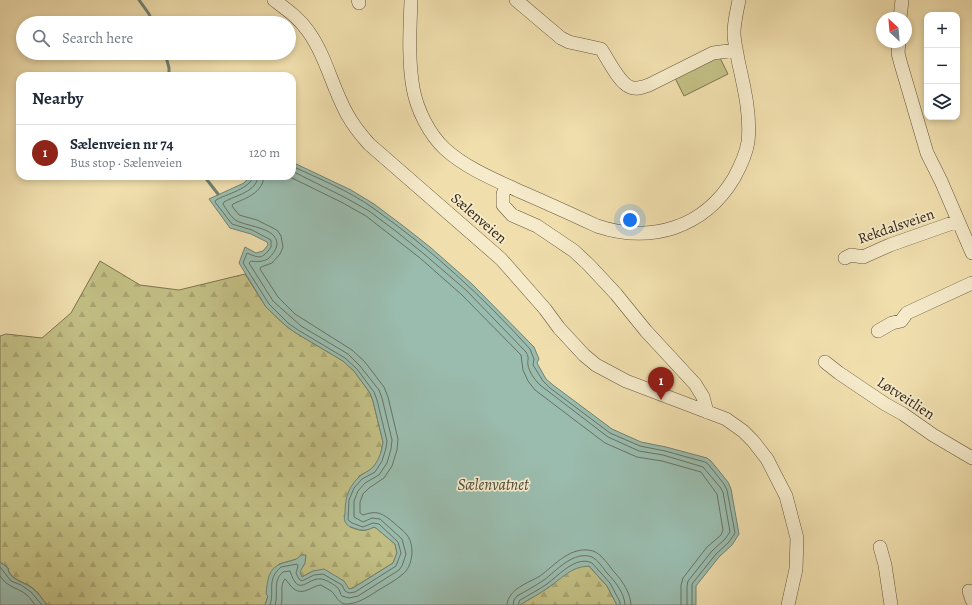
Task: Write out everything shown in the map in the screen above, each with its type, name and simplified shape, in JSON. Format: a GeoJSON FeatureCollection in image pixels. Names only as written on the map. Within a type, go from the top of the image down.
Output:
{"type":"FeatureCollection","features":[{"type":"Feature","properties":{"kind":"street","name":"Sælenveien"},"geometry":{"type":"LineString","coordinates":[[274,0],[294,16]]}},
{"type":"Feature","properties":{"kind":"street"},"geometry":{"type":"LineString","coordinates":[[411,0],[410,65],[413,90],[430,131],[444,148],[464,164],[506,185],[597,226],[611,231],[636,233],[664,232],[691,221],[715,204],[728,189],[741,166],[748,143],[748,124],[746,100],[734,34],[739,0]]}},
{"type":"Feature","properties":{"kind":"street"},"geometry":{"type":"LineString","coordinates":[[516,0],[561,38],[569,42],[601,49],[621,80],[630,88],[638,88],[649,85],[713,53],[736,50]]}},
{"type":"Feature","properties":{"kind":"street"},"geometry":{"type":"LineString","coordinates":[[901,12],[902,0]]}},
{"type":"Feature","properties":{"kind":"street","name":"Sælenveien"},"geometry":{"type":"LineString","coordinates":[[296,18],[307,29],[313,38],[347,114],[368,144],[501,259],[584,356],[616,377],[666,398],[726,420],[753,441],[767,459],[786,496],[797,538],[796,569],[788,605]]}},
{"type":"Feature","properties":{"kind":"street","name":"Rekdalsveien"},"geometry":{"type":"LineString","coordinates":[[898,48],[900,61],[927,153],[941,181],[972,253]]}},
{"type":"Feature","properties":{"kind":"street"},"geometry":{"type":"LineString","coordinates":[[506,185],[503,194],[503,205],[512,215],[537,226],[574,251],[605,281],[646,331],[695,384],[704,401],[707,412]]}},
{"type":"Feature","properties":{"kind":"street","name":"Rekdalsveien"},"geometry":{"type":"LineString","coordinates":[[845,258],[851,255],[863,257],[890,245],[958,221]]}},
{"type":"Feature","properties":{"kind":"street"},"geometry":{"type":"LineString","coordinates":[[878,331],[892,323],[901,321],[907,313],[972,283]]}},
{"type":"Feature","properties":{"kind":"street","name":"Løtveitlien"},"geometry":{"type":"LineString","coordinates":[[825,362],[839,374],[972,458]]}},
{"type":"Feature","properties":{"kind":"street"},"geometry":{"type":"LineString","coordinates":[[880,547],[885,565],[891,605]]}},
{"type":"Feature","properties":{"kind":"green space"},"geometry":{"type":"Polygon","coordinates":[[[719,56],[728,74],[684,96],[675,78],[719,56]]]}},
{"type":"Feature","properties":{"kind":"green space"},"geometry":{"type":"Polygon","coordinates":[[[100,261],[140,285],[179,290],[245,274],[266,307],[286,326],[343,361],[354,371],[370,393],[383,442],[379,459],[372,469],[359,476],[350,527],[362,530],[367,530],[374,527],[376,528],[395,544],[397,553],[393,563],[349,589],[313,571],[302,577],[299,572],[305,563],[297,559],[279,564],[265,605],[47,605],[32,587],[15,578],[9,572],[8,568],[0,562],[0,336],[6,334],[42,338],[71,313],[100,261]]]}},
{"type":"Feature","properties":{"kind":"green space"},"geometry":{"type":"Polygon","coordinates":[[[581,566],[589,566],[607,586],[617,605],[520,605],[549,587],[568,571],[581,566]]]}},
{"type":"Feature","properties":{"kind":"water","name":"Sælenvatnet"},"geometry":{"type":"Polygon","coordinates":[[[296,164],[351,190],[374,204],[402,225],[430,247],[472,284],[534,347],[539,359],[537,363],[546,379],[553,385],[612,429],[641,442],[707,458],[711,461],[728,482],[731,489],[739,534],[732,545],[719,557],[696,586],[696,605],[617,605],[607,586],[589,566],[572,570],[546,590],[520,605],[265,605],[268,596],[266,594],[267,583],[270,574],[276,566],[295,560],[301,555],[306,555],[305,563],[300,572],[302,577],[313,571],[324,569],[344,581],[349,589],[393,563],[397,553],[395,544],[376,528],[374,527],[366,530],[359,530],[348,526],[344,518],[345,504],[351,486],[360,476],[371,469],[375,464],[383,445],[370,393],[354,371],[343,361],[286,326],[266,307],[239,263],[245,247],[256,253],[263,251],[268,245],[267,242],[251,234],[230,228],[209,199],[244,183],[247,180],[296,180],[296,164]]]}},
{"type":"Feature","properties":{"kind":"water"},"geometry":{"type":"Polygon","coordinates":[[[0,562],[8,568],[13,578],[29,586],[47,605],[0,605],[0,562]]]}},
{"type":"Feature","properties":{"kind":"waterway"},"geometry":{"type":"LineString","coordinates":[[139,0],[150,16]]}},
{"type":"Feature","properties":{"kind":"waterway"},"geometry":{"type":"LineString","coordinates":[[167,60],[169,72]]}},
{"type":"Feature","properties":{"kind":"waterway"},"geometry":{"type":"LineString","coordinates":[[207,180],[218,194]]}},
{"type":"Feature","properties":{"kind":"place","name":"Sælenveien nr 74"},"geometry":{"type":"Point","coordinates":[661,400]}}]}
